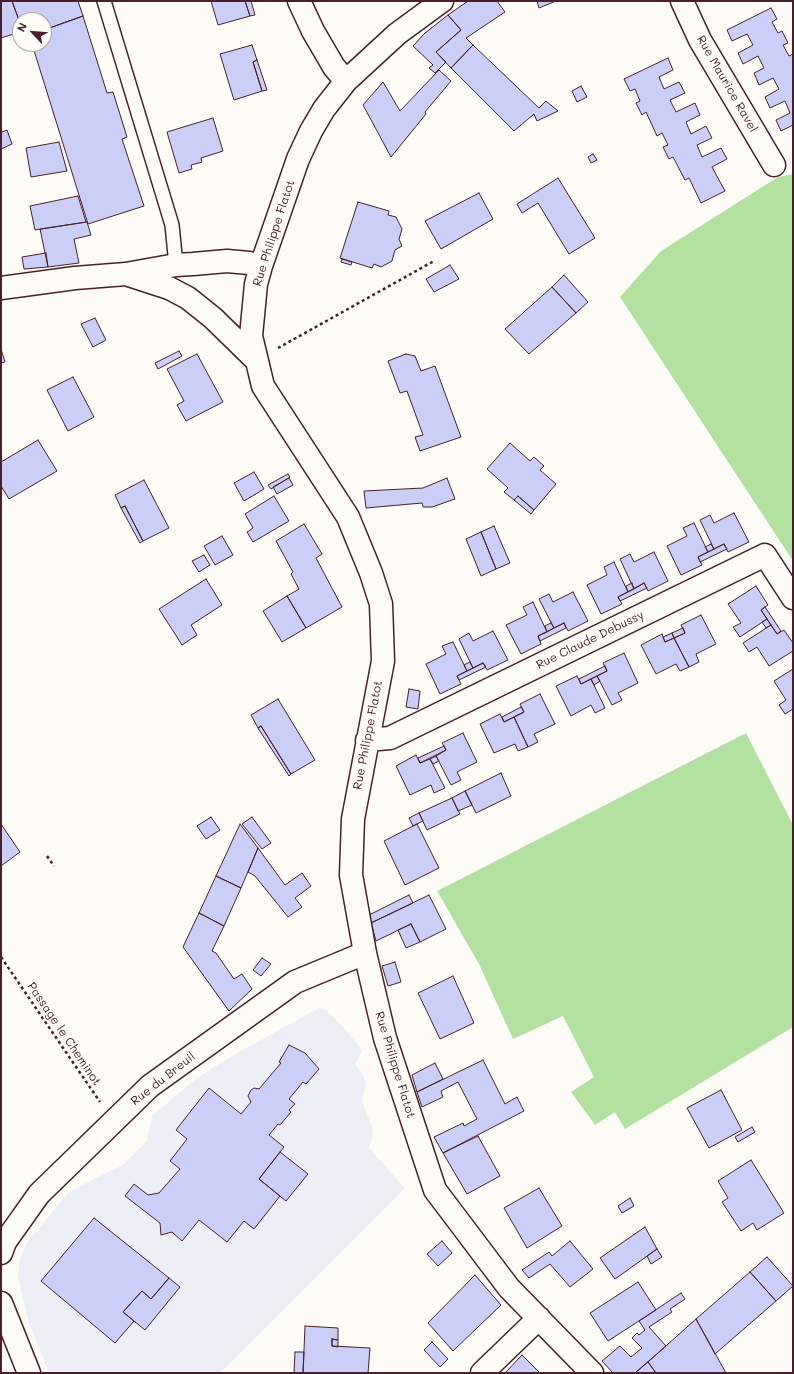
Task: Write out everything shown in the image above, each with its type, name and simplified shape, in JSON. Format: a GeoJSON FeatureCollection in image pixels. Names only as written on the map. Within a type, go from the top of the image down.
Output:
{"type":"FeatureCollection","features":[{"type":"Feature","properties":{"kind":"street"},"geometry":{"type":"LineString","coordinates":[[299,1],[313,31],[334,67],[346,81]]}},
{"type":"Feature","properties":{"kind":"street","name":"Rue Philippe Flatot"},"geometry":{"type":"LineString","coordinates":[[442,1],[398,34],[346,81],[310,131],[298,159],[261,266],[256,284],[251,336],[263,386],[348,518],[381,604],[383,661],[352,819],[351,875],[365,953],[385,1038],[435,1190],[508,1288],[592,1373]]}},
{"type":"Feature","properties":{"kind":"street","name":"Rue Maurice Ravel"},"geometry":{"type":"LineString","coordinates":[[682,1],[700,40],[774,165]]}},
{"type":"Feature","properties":{"kind":"street"},"geometry":{"type":"LineString","coordinates":[[1,288],[75,278],[126,274],[176,265],[227,262],[249,263],[261,266]]}},
{"type":"Feature","properties":{"kind":"street"},"geometry":{"type":"LineString","coordinates":[[126,274],[168,288],[188,298],[213,318],[256,360]]}},
{"type":"Feature","properties":{"kind":"street","name":"Rue Claude Debussy"},"geometry":{"type":"LineString","coordinates":[[367,740],[390,738],[765,555],[793,598]]}},
{"type":"Feature","properties":{"kind":"street","name":"Rue du Breuil"},"geometry":{"type":"LineString","coordinates":[[2,1247],[39,1194],[150,1086],[295,982],[365,953]]}},
{"type":"Feature","properties":{"kind":"street"},"geometry":{"type":"LineString","coordinates":[[1,1302],[29,1373]]}},
{"type":"Feature","properties":{"kind":"street"},"geometry":{"type":"LineString","coordinates":[[482,1373],[539,1318]]}},
{"type":"Feature","properties":{"kind":"lane"},"geometry":{"type":"LineString","coordinates":[[104,1],[172,225],[176,265]]}},
{"type":"Feature","properties":{"kind":"path"},"geometry":{"type":"LineString","coordinates":[[256,360],[434,262]]}},
{"type":"Feature","properties":{"kind":"path"},"geometry":{"type":"LineString","coordinates":[[47,856],[54,866]]}},
{"type":"Feature","properties":{"kind":"path","name":"Passage le Cheminot"},"geometry":{"type":"LineString","coordinates":[[1,957],[113,1121]]}},
{"type":"Feature","properties":{"kind":"shaded area"},"geometry":{"type":"Polygon","coordinates":[[[319,1008],[326,1010],[333,1016],[358,1044],[362,1051],[355,1064],[364,1076],[366,1086],[362,1099],[372,1127],[373,1135],[369,1148],[405,1188],[220,1373],[49,1373],[28,1320],[18,1276],[20,1259],[27,1243],[69,1192],[124,1164],[147,1141],[152,1116],[197,1078],[232,1056],[319,1008]]]}},
{"type":"Feature","properties":{"kind":"green space"},"geometry":{"type":"Polygon","coordinates":[[[793,174],[793,561],[620,297],[661,251],[778,177],[793,174]]]}},
{"type":"Feature","properties":{"kind":"green space"},"geometry":{"type":"Polygon","coordinates":[[[746,733],[793,825],[793,1027],[625,1129],[615,1112],[595,1125],[571,1092],[594,1077],[563,1016],[513,1039],[479,964],[437,891],[746,733]]]}},
{"type":"Feature","properties":{"kind":"building"},"geometry":{"type":"Polygon","coordinates":[[[1,1],[12,1],[16,12],[12,12],[12,35],[1,38],[1,1]]]}},
{"type":"Feature","properties":{"kind":"building"},"geometry":{"type":"Polygon","coordinates":[[[12,1],[78,1],[83,16],[52,27],[52,12],[16,12],[12,1]]]}},
{"type":"Feature","properties":{"kind":"building"},"geometry":{"type":"Polygon","coordinates":[[[211,1],[245,1],[250,16],[218,25],[211,1]]]}},
{"type":"Feature","properties":{"kind":"building"},"geometry":{"type":"Polygon","coordinates":[[[245,1],[251,1],[255,15],[250,16],[245,1]]]}},
{"type":"Feature","properties":{"kind":"building"},"geometry":{"type":"Polygon","coordinates":[[[468,1],[497,1],[505,12],[466,38],[473,45],[451,68],[436,52],[461,30],[448,15],[468,1]]]}},
{"type":"Feature","properties":{"kind":"building"},"geometry":{"type":"Polygon","coordinates":[[[537,1],[556,1],[539,8],[537,1]]]}},
{"type":"Feature","properties":{"kind":"building"},"geometry":{"type":"Polygon","coordinates":[[[771,8],[777,19],[772,22],[778,33],[782,31],[788,43],[783,45],[789,56],[793,54],[793,125],[781,131],[776,120],[790,113],[785,101],[770,108],[765,97],[779,89],[773,78],[759,85],[754,73],[764,68],[758,56],[743,64],[738,53],[753,45],[747,34],[732,41],[727,30],[771,8]]]}},
{"type":"Feature","properties":{"kind":"building"},"geometry":{"type":"Polygon","coordinates":[[[448,15],[461,30],[436,52],[446,62],[435,73],[429,68],[433,65],[413,46],[425,33],[448,15]]]}},
{"type":"Feature","properties":{"kind":"building"},"geometry":{"type":"Polygon","coordinates":[[[83,16],[107,93],[113,92],[127,137],[122,139],[144,206],[88,224],[34,52],[52,52],[52,27],[83,16]]]}},
{"type":"Feature","properties":{"kind":"building"},"geometry":{"type":"Polygon","coordinates":[[[252,45],[257,60],[253,62],[262,91],[234,100],[220,54],[252,45]]]}},
{"type":"Feature","properties":{"kind":"building"},"geometry":{"type":"Polygon","coordinates":[[[473,45],[539,108],[546,101],[558,111],[537,121],[534,114],[514,131],[451,68],[473,45]]]}},
{"type":"Feature","properties":{"kind":"building"},"geometry":{"type":"Polygon","coordinates":[[[668,58],[673,70],[659,77],[664,89],[679,82],[685,93],[670,100],[676,112],[695,103],[700,115],[686,122],[691,134],[706,126],[712,138],[697,145],[702,157],[721,148],[727,159],[712,167],[725,191],[701,203],[689,178],[685,180],[673,157],[669,159],[663,147],[668,145],[662,133],[657,136],[646,112],[642,115],[636,103],[640,101],[635,89],[630,91],[624,79],[668,58]]]}},
{"type":"Feature","properties":{"kind":"building"},"geometry":{"type":"Polygon","coordinates":[[[257,60],[267,90],[262,91],[253,62],[257,60]]]}},
{"type":"Feature","properties":{"kind":"building"},"geometry":{"type":"Polygon","coordinates":[[[439,70],[451,81],[391,157],[363,105],[383,82],[400,111],[439,70]]]}},
{"type":"Feature","properties":{"kind":"building"},"geometry":{"type":"Polygon","coordinates":[[[581,86],[587,97],[577,102],[572,91],[581,86]]]}},
{"type":"Feature","properties":{"kind":"building"},"geometry":{"type":"Polygon","coordinates":[[[213,118],[223,151],[201,158],[202,162],[191,165],[192,169],[179,173],[167,132],[213,118]]]}},
{"type":"Feature","properties":{"kind":"building"},"geometry":{"type":"Polygon","coordinates":[[[1,128],[2,132],[7,130],[12,144],[1,149],[1,128]]]}},
{"type":"Feature","properties":{"kind":"building"},"geometry":{"type":"Polygon","coordinates":[[[59,142],[67,171],[31,177],[26,148],[59,142]]]}},
{"type":"Feature","properties":{"kind":"building"},"geometry":{"type":"Polygon","coordinates":[[[593,154],[597,160],[591,163],[588,157],[593,154]]]}},
{"type":"Feature","properties":{"kind":"building"},"geometry":{"type":"Polygon","coordinates":[[[558,178],[595,238],[569,254],[538,203],[522,213],[517,204],[558,178]]]}},
{"type":"Feature","properties":{"kind":"building"},"geometry":{"type":"Polygon","coordinates":[[[479,193],[493,219],[441,249],[425,221],[479,193]]]}},
{"type":"Feature","properties":{"kind":"building"},"geometry":{"type":"Polygon","coordinates":[[[78,196],[86,222],[35,230],[30,206],[78,196]]]}},
{"type":"Feature","properties":{"kind":"building"},"geometry":{"type":"Polygon","coordinates":[[[358,202],[389,211],[388,215],[396,217],[402,229],[399,239],[402,246],[395,250],[392,261],[381,267],[374,264],[372,268],[340,258],[358,202]]]}},
{"type":"Feature","properties":{"kind":"building"},"geometry":{"type":"Polygon","coordinates":[[[87,222],[91,235],[74,239],[79,263],[48,267],[40,229],[87,222]]]}},
{"type":"Feature","properties":{"kind":"building"},"geometry":{"type":"Polygon","coordinates":[[[46,253],[48,267],[24,269],[22,257],[46,253]]]}},
{"type":"Feature","properties":{"kind":"building"},"geometry":{"type":"Polygon","coordinates":[[[342,259],[352,262],[351,265],[341,262],[342,259]]]}},
{"type":"Feature","properties":{"kind":"building"},"geometry":{"type":"Polygon","coordinates":[[[450,265],[459,279],[434,292],[426,279],[450,265]]]}},
{"type":"Feature","properties":{"kind":"building"},"geometry":{"type":"Polygon","coordinates":[[[564,275],[588,302],[576,313],[552,287],[564,275]]]}},
{"type":"Feature","properties":{"kind":"building"},"geometry":{"type":"Polygon","coordinates":[[[552,287],[576,313],[529,354],[505,329],[552,287]]]}},
{"type":"Feature","properties":{"kind":"building"},"geometry":{"type":"Polygon","coordinates":[[[95,318],[106,340],[93,347],[81,324],[95,318]]]}},
{"type":"Feature","properties":{"kind":"building"},"geometry":{"type":"Polygon","coordinates":[[[1,349],[5,362],[1,363],[1,349]]]}},
{"type":"Feature","properties":{"kind":"building"},"geometry":{"type":"Polygon","coordinates":[[[179,351],[182,356],[158,369],[155,363],[179,351]]]}},
{"type":"Feature","properties":{"kind":"building"},"geometry":{"type":"Polygon","coordinates":[[[197,354],[223,402],[186,421],[177,405],[184,401],[167,369],[197,354]]]}},
{"type":"Feature","properties":{"kind":"building"},"geometry":{"type":"Polygon","coordinates":[[[406,354],[415,356],[421,371],[435,366],[461,437],[420,451],[415,437],[423,435],[407,391],[400,393],[388,361],[406,354]]]}},
{"type":"Feature","properties":{"kind":"building"},"geometry":{"type":"Polygon","coordinates":[[[73,377],[94,417],[68,431],[47,390],[73,377]]]}},
{"type":"Feature","properties":{"kind":"building"},"geometry":{"type":"Polygon","coordinates":[[[38,440],[57,471],[9,499],[1,486],[1,462],[38,440]]]}},
{"type":"Feature","properties":{"kind":"building"},"geometry":{"type":"Polygon","coordinates":[[[510,443],[530,461],[534,457],[544,466],[540,470],[556,484],[534,510],[518,496],[514,500],[504,492],[508,488],[487,469],[510,443]]]}},
{"type":"Feature","properties":{"kind":"building"},"geometry":{"type":"Polygon","coordinates":[[[254,472],[264,489],[244,501],[234,483],[254,472]]]}},
{"type":"Feature","properties":{"kind":"building"},"geometry":{"type":"Polygon","coordinates":[[[288,474],[290,477],[271,489],[268,485],[288,474]]]}},
{"type":"Feature","properties":{"kind":"building"},"geometry":{"type":"Polygon","coordinates":[[[289,478],[293,485],[277,494],[273,487],[289,478]]]}},
{"type":"Feature","properties":{"kind":"building"},"geometry":{"type":"Polygon","coordinates":[[[447,478],[455,499],[432,507],[423,507],[422,503],[366,508],[364,491],[423,488],[447,478]]]}},
{"type":"Feature","properties":{"kind":"building"},"geometry":{"type":"Polygon","coordinates":[[[144,480],[169,528],[143,541],[125,506],[121,508],[115,495],[144,480]]]}},
{"type":"Feature","properties":{"kind":"building"},"geometry":{"type":"Polygon","coordinates":[[[274,496],[289,521],[253,542],[247,532],[253,528],[245,514],[274,496]]]}},
{"type":"Feature","properties":{"kind":"building"},"geometry":{"type":"Polygon","coordinates":[[[518,496],[534,510],[531,514],[514,500],[518,496]]]}},
{"type":"Feature","properties":{"kind":"building"},"geometry":{"type":"Polygon","coordinates":[[[125,506],[143,541],[140,543],[121,508],[125,506]]]}},
{"type":"Feature","properties":{"kind":"building"},"geometry":{"type":"Polygon","coordinates":[[[734,513],[749,542],[728,552],[724,544],[714,549],[700,520],[710,515],[714,523],[734,513]]]}},
{"type":"Feature","properties":{"kind":"building"},"geometry":{"type":"Polygon","coordinates":[[[694,523],[708,552],[698,557],[702,565],[681,575],[667,546],[687,536],[683,528],[694,523]]]}},
{"type":"Feature","properties":{"kind":"building"},"geometry":{"type":"Polygon","coordinates":[[[304,524],[322,554],[316,558],[342,607],[306,628],[287,596],[299,589],[291,574],[293,572],[276,541],[304,524]]]}},
{"type":"Feature","properties":{"kind":"building"},"geometry":{"type":"Polygon","coordinates":[[[494,526],[510,563],[496,569],[481,532],[494,526]]]}},
{"type":"Feature","properties":{"kind":"building"},"geometry":{"type":"Polygon","coordinates":[[[481,532],[496,569],[481,576],[466,539],[481,532]]]}},
{"type":"Feature","properties":{"kind":"building"},"geometry":{"type":"Polygon","coordinates":[[[222,536],[233,555],[215,565],[204,546],[222,536]]]}},
{"type":"Feature","properties":{"kind":"building"},"geometry":{"type":"Polygon","coordinates":[[[711,544],[714,549],[708,552],[705,547],[711,544]]]}},
{"type":"Feature","properties":{"kind":"building"},"geometry":{"type":"Polygon","coordinates":[[[724,544],[727,549],[700,562],[698,557],[724,544]]]}},
{"type":"Feature","properties":{"kind":"building"},"geometry":{"type":"Polygon","coordinates":[[[654,552],[668,581],[648,591],[644,583],[634,589],[620,559],[630,554],[634,562],[654,552]]]}},
{"type":"Feature","properties":{"kind":"building"},"geometry":{"type":"Polygon","coordinates":[[[204,555],[210,565],[199,572],[192,561],[204,555]]]}},
{"type":"Feature","properties":{"kind":"building"},"geometry":{"type":"Polygon","coordinates":[[[614,562],[628,592],[618,597],[622,604],[601,614],[587,585],[607,575],[604,567],[614,562]]]}},
{"type":"Feature","properties":{"kind":"building"},"geometry":{"type":"Polygon","coordinates":[[[206,579],[222,605],[191,625],[197,635],[182,645],[159,609],[206,579]]]}},
{"type":"Feature","properties":{"kind":"building"},"geometry":{"type":"Polygon","coordinates":[[[632,583],[634,589],[628,592],[626,586],[632,583]]]}},
{"type":"Feature","properties":{"kind":"building"},"geometry":{"type":"Polygon","coordinates":[[[644,583],[647,588],[620,601],[618,597],[644,583]]]}},
{"type":"Feature","properties":{"kind":"building"},"geometry":{"type":"Polygon","coordinates":[[[756,586],[768,605],[761,610],[767,619],[740,637],[733,627],[741,623],[728,604],[756,586]]]}},
{"type":"Feature","properties":{"kind":"building"},"geometry":{"type":"Polygon","coordinates":[[[573,592],[588,621],[568,631],[564,623],[554,628],[539,599],[549,594],[553,602],[573,592]]]}},
{"type":"Feature","properties":{"kind":"building"},"geometry":{"type":"Polygon","coordinates":[[[287,596],[306,628],[282,642],[263,611],[287,596]]]}},
{"type":"Feature","properties":{"kind":"building"},"geometry":{"type":"Polygon","coordinates":[[[533,602],[547,632],[538,636],[541,644],[521,654],[506,625],[527,615],[523,607],[533,602]]]}},
{"type":"Feature","properties":{"kind":"building"},"geometry":{"type":"Polygon","coordinates":[[[765,607],[781,631],[777,634],[761,610],[765,607]]]}},
{"type":"Feature","properties":{"kind":"building"},"geometry":{"type":"Polygon","coordinates":[[[701,615],[716,644],[696,654],[699,662],[689,667],[674,638],[685,633],[681,625],[701,615]]]}},
{"type":"Feature","properties":{"kind":"building"},"geometry":{"type":"Polygon","coordinates":[[[767,619],[771,625],[766,628],[762,622],[767,619]]]}},
{"type":"Feature","properties":{"kind":"building"},"geometry":{"type":"Polygon","coordinates":[[[551,623],[554,628],[547,632],[545,626],[551,623]]]}},
{"type":"Feature","properties":{"kind":"building"},"geometry":{"type":"Polygon","coordinates":[[[564,623],[566,628],[540,641],[538,636],[564,623]]]}},
{"type":"Feature","properties":{"kind":"building"},"geometry":{"type":"Polygon","coordinates":[[[771,625],[777,634],[784,630],[793,643],[793,651],[769,666],[757,647],[749,652],[743,643],[771,625]]]}},
{"type":"Feature","properties":{"kind":"building"},"geometry":{"type":"Polygon","coordinates":[[[683,628],[685,633],[674,638],[672,633],[683,628]]]}},
{"type":"Feature","properties":{"kind":"building"},"geometry":{"type":"Polygon","coordinates":[[[493,631],[508,660],[487,670],[483,663],[473,668],[459,639],[469,633],[473,641],[493,631]]]}},
{"type":"Feature","properties":{"kind":"building"},"geometry":{"type":"Polygon","coordinates":[[[672,633],[674,638],[665,642],[663,637],[672,633]]]}},
{"type":"Feature","properties":{"kind":"building"},"geometry":{"type":"Polygon","coordinates":[[[662,634],[665,642],[674,638],[689,667],[680,671],[676,664],[656,674],[641,645],[662,634]]]}},
{"type":"Feature","properties":{"kind":"building"},"geometry":{"type":"Polygon","coordinates":[[[453,642],[467,671],[457,676],[461,684],[440,694],[426,664],[446,654],[442,646],[453,642]]]}},
{"type":"Feature","properties":{"kind":"building"},"geometry":{"type":"Polygon","coordinates":[[[624,653],[638,683],[618,693],[622,700],[612,705],[597,676],[607,671],[603,663],[624,653]]]}},
{"type":"Feature","properties":{"kind":"building"},"geometry":{"type":"Polygon","coordinates":[[[470,662],[473,668],[467,671],[464,665],[470,662]]]}},
{"type":"Feature","properties":{"kind":"building"},"geometry":{"type":"Polygon","coordinates":[[[483,663],[486,667],[459,680],[457,676],[483,663]]]}},
{"type":"Feature","properties":{"kind":"building"},"geometry":{"type":"Polygon","coordinates":[[[605,666],[607,671],[581,684],[579,679],[605,666]]]}},
{"type":"Feature","properties":{"kind":"building"},"geometry":{"type":"Polygon","coordinates":[[[793,669],[793,709],[785,714],[779,705],[786,700],[774,681],[793,669]]]}},
{"type":"Feature","properties":{"kind":"building"},"geometry":{"type":"Polygon","coordinates":[[[577,676],[581,684],[591,679],[605,708],[595,713],[591,705],[571,716],[556,686],[577,676]]]}},
{"type":"Feature","properties":{"kind":"building"},"geometry":{"type":"Polygon","coordinates":[[[597,676],[600,681],[594,685],[591,679],[597,676]]]}},
{"type":"Feature","properties":{"kind":"building"},"geometry":{"type":"Polygon","coordinates":[[[409,689],[420,691],[418,709],[406,707],[409,689]]]}},
{"type":"Feature","properties":{"kind":"building"},"geometry":{"type":"Polygon","coordinates":[[[540,694],[555,724],[534,734],[538,742],[528,747],[514,717],[524,712],[520,704],[540,694]]]}},
{"type":"Feature","properties":{"kind":"building"},"geometry":{"type":"Polygon","coordinates":[[[278,699],[315,760],[291,774],[261,726],[258,728],[251,715],[278,699]]]}},
{"type":"Feature","properties":{"kind":"building"},"geometry":{"type":"Polygon","coordinates":[[[521,707],[524,712],[504,722],[502,717],[521,707]]]}},
{"type":"Feature","properties":{"kind":"building"},"geometry":{"type":"Polygon","coordinates":[[[500,714],[504,722],[514,717],[528,747],[518,751],[515,744],[494,753],[480,724],[500,714]]]}},
{"type":"Feature","properties":{"kind":"building"},"geometry":{"type":"Polygon","coordinates":[[[261,726],[291,774],[289,776],[258,728],[261,726]]]}},
{"type":"Feature","properties":{"kind":"building"},"geometry":{"type":"Polygon","coordinates":[[[463,733],[477,762],[457,772],[461,780],[451,785],[436,756],[446,750],[442,743],[463,733]]]}},
{"type":"Feature","properties":{"kind":"building"},"geometry":{"type":"Polygon","coordinates":[[[444,746],[446,750],[420,763],[418,758],[444,746]]]}},
{"type":"Feature","properties":{"kind":"building"},"geometry":{"type":"Polygon","coordinates":[[[416,755],[420,763],[430,759],[445,788],[434,793],[431,785],[410,795],[396,766],[416,755]]]}},
{"type":"Feature","properties":{"kind":"building"},"geometry":{"type":"Polygon","coordinates":[[[436,756],[439,761],[433,764],[430,759],[436,756]]]}},
{"type":"Feature","properties":{"kind":"building"},"geometry":{"type":"Polygon","coordinates":[[[501,773],[511,796],[476,813],[465,791],[501,773]]]}},
{"type":"Feature","properties":{"kind":"building"},"geometry":{"type":"Polygon","coordinates":[[[465,791],[472,805],[458,811],[452,798],[465,791]]]}},
{"type":"Feature","properties":{"kind":"building"},"geometry":{"type":"Polygon","coordinates":[[[452,798],[460,814],[427,830],[419,813],[452,798]]]}},
{"type":"Feature","properties":{"kind":"building"},"geometry":{"type":"Polygon","coordinates":[[[419,813],[423,821],[413,826],[409,818],[419,813]]]}},
{"type":"Feature","properties":{"kind":"building"},"geometry":{"type":"Polygon","coordinates":[[[211,817],[220,830],[206,839],[197,826],[211,817]]]}},
{"type":"Feature","properties":{"kind":"building"},"geometry":{"type":"Polygon","coordinates":[[[252,817],[271,843],[262,849],[242,824],[252,817]]]}},
{"type":"Feature","properties":{"kind":"building"},"geometry":{"type":"Polygon","coordinates":[[[1,824],[20,852],[1,866],[1,824]]]}},
{"type":"Feature","properties":{"kind":"building"},"geometry":{"type":"Polygon","coordinates":[[[240,824],[258,848],[241,888],[216,876],[240,824]]]}},
{"type":"Feature","properties":{"kind":"building"},"geometry":{"type":"Polygon","coordinates":[[[417,824],[439,868],[405,885],[384,841],[417,824]]]}},
{"type":"Feature","properties":{"kind":"building"},"geometry":{"type":"Polygon","coordinates":[[[258,848],[285,885],[302,873],[311,886],[295,898],[302,907],[288,917],[255,876],[248,872],[258,848]]]}},
{"type":"Feature","properties":{"kind":"building"},"geometry":{"type":"Polygon","coordinates":[[[216,876],[241,888],[224,926],[199,913],[216,876]]]}},
{"type":"Feature","properties":{"kind":"building"},"geometry":{"type":"Polygon","coordinates":[[[409,895],[413,903],[371,923],[369,915],[409,895]]]}},
{"type":"Feature","properties":{"kind":"building"},"geometry":{"type":"Polygon","coordinates":[[[429,895],[446,929],[420,942],[411,924],[376,941],[371,923],[429,895]]]}},
{"type":"Feature","properties":{"kind":"building"},"geometry":{"type":"Polygon","coordinates":[[[199,913],[224,926],[212,951],[216,953],[234,979],[242,974],[252,989],[229,1011],[183,947],[199,913]]]}},
{"type":"Feature","properties":{"kind":"building"},"geometry":{"type":"Polygon","coordinates":[[[411,924],[420,942],[406,948],[398,930],[411,924]]]}},
{"type":"Feature","properties":{"kind":"building"},"geometry":{"type":"Polygon","coordinates":[[[262,958],[271,964],[261,976],[253,970],[262,958]]]}},
{"type":"Feature","properties":{"kind":"building"},"geometry":{"type":"Polygon","coordinates":[[[395,962],[401,982],[388,986],[382,966],[395,962]]]}},
{"type":"Feature","properties":{"kind":"building"},"geometry":{"type":"Polygon","coordinates":[[[453,976],[474,1023],[440,1039],[418,993],[453,976]]]}},
{"type":"Feature","properties":{"kind":"building"},"geometry":{"type":"Polygon","coordinates":[[[289,1045],[305,1053],[319,1069],[306,1084],[303,1082],[289,1099],[295,1104],[289,1110],[291,1112],[269,1135],[284,1147],[259,1179],[280,1196],[254,1229],[244,1221],[227,1242],[199,1220],[182,1241],[172,1232],[161,1235],[160,1223],[125,1196],[134,1184],[148,1195],[159,1193],[180,1169],[170,1161],[187,1139],[176,1130],[209,1088],[241,1114],[251,1102],[248,1096],[251,1090],[254,1088],[259,1089],[281,1063],[279,1062],[289,1045]]]}},
{"type":"Feature","properties":{"kind":"building"},"geometry":{"type":"Polygon","coordinates":[[[483,1060],[505,1104],[517,1097],[524,1111],[443,1153],[434,1137],[463,1123],[464,1126],[477,1119],[458,1082],[441,1091],[443,1097],[422,1107],[417,1092],[483,1060]]]}},
{"type":"Feature","properties":{"kind":"building"},"geometry":{"type":"Polygon","coordinates":[[[435,1063],[443,1079],[417,1092],[412,1075],[435,1063]]]}},
{"type":"Feature","properties":{"kind":"building"},"geometry":{"type":"Polygon","coordinates":[[[721,1090],[742,1130],[709,1148],[687,1108],[721,1090]]]}},
{"type":"Feature","properties":{"kind":"building"},"geometry":{"type":"Polygon","coordinates":[[[752,1127],[755,1132],[738,1142],[735,1137],[752,1127]]]}},
{"type":"Feature","properties":{"kind":"building"},"geometry":{"type":"Polygon","coordinates":[[[478,1136],[500,1176],[467,1194],[443,1153],[478,1136]]]}},
{"type":"Feature","properties":{"kind":"building"},"geometry":{"type":"Polygon","coordinates":[[[280,1152],[308,1174],[286,1201],[259,1179],[280,1152]]]}},
{"type":"Feature","properties":{"kind":"building"},"geometry":{"type":"Polygon","coordinates":[[[751,1160],[784,1213],[757,1230],[753,1223],[741,1231],[722,1202],[728,1198],[718,1181],[751,1160]]]}},
{"type":"Feature","properties":{"kind":"building"},"geometry":{"type":"Polygon","coordinates":[[[539,1188],[562,1226],[527,1248],[504,1208],[539,1188]]]}},
{"type":"Feature","properties":{"kind":"building"},"geometry":{"type":"Polygon","coordinates":[[[630,1198],[634,1206],[622,1213],[618,1206],[630,1198]]]}},
{"type":"Feature","properties":{"kind":"building"},"geometry":{"type":"Polygon","coordinates":[[[94,1218],[169,1278],[151,1299],[142,1291],[123,1312],[134,1321],[115,1343],[41,1281],[94,1218]]]}},
{"type":"Feature","properties":{"kind":"building"},"geometry":{"type":"Polygon","coordinates":[[[645,1227],[657,1249],[615,1279],[600,1258],[645,1227]]]}},
{"type":"Feature","properties":{"kind":"building"},"geometry":{"type":"Polygon","coordinates":[[[442,1241],[452,1253],[438,1266],[427,1254],[442,1241]]]}},
{"type":"Feature","properties":{"kind":"building"},"geometry":{"type":"Polygon","coordinates":[[[570,1241],[593,1269],[570,1287],[550,1264],[529,1278],[522,1270],[549,1252],[552,1256],[570,1241]]]}},
{"type":"Feature","properties":{"kind":"building"},"geometry":{"type":"Polygon","coordinates":[[[657,1249],[662,1257],[651,1264],[647,1256],[657,1249]]]}},
{"type":"Feature","properties":{"kind":"building"},"geometry":{"type":"Polygon","coordinates":[[[767,1257],[793,1286],[776,1301],[750,1272],[767,1257]]]}},
{"type":"Feature","properties":{"kind":"building"},"geometry":{"type":"Polygon","coordinates":[[[750,1272],[776,1301],[715,1354],[696,1319],[750,1272]]]}},
{"type":"Feature","properties":{"kind":"building"},"geometry":{"type":"Polygon","coordinates":[[[475,1275],[501,1305],[453,1351],[428,1323],[475,1275]]]}},
{"type":"Feature","properties":{"kind":"building"},"geometry":{"type":"Polygon","coordinates":[[[169,1278],[180,1287],[145,1330],[123,1312],[142,1291],[151,1299],[169,1278]]]}},
{"type":"Feature","properties":{"kind":"building"},"geometry":{"type":"Polygon","coordinates":[[[638,1282],[656,1310],[608,1341],[590,1313],[638,1282]]]}},
{"type":"Feature","properties":{"kind":"building"},"geometry":{"type":"Polygon","coordinates":[[[681,1293],[685,1299],[670,1309],[672,1312],[649,1327],[666,1346],[635,1373],[613,1373],[602,1361],[620,1346],[631,1357],[642,1348],[632,1338],[637,1333],[639,1335],[645,1330],[639,1321],[681,1293]]]}},
{"type":"Feature","properties":{"kind":"building"},"geometry":{"type":"Polygon","coordinates":[[[696,1319],[726,1373],[656,1373],[648,1362],[696,1319]]]}},
{"type":"Feature","properties":{"kind":"building"},"geometry":{"type":"Polygon","coordinates":[[[305,1326],[338,1328],[338,1340],[332,1339],[332,1346],[370,1348],[368,1373],[303,1373],[305,1326]]]}},
{"type":"Feature","properties":{"kind":"building"},"geometry":{"type":"Polygon","coordinates":[[[332,1339],[338,1340],[338,1347],[332,1346],[332,1339]]]}},
{"type":"Feature","properties":{"kind":"building"},"geometry":{"type":"Polygon","coordinates":[[[432,1342],[448,1359],[440,1367],[424,1350],[432,1342]]]}},
{"type":"Feature","properties":{"kind":"building"},"geometry":{"type":"Polygon","coordinates":[[[295,1352],[304,1352],[303,1373],[294,1373],[295,1352]]]}},
{"type":"Feature","properties":{"kind":"building"},"geometry":{"type":"Polygon","coordinates":[[[522,1355],[540,1373],[505,1373],[522,1355]]]}},
{"type":"Feature","properties":{"kind":"building"},"geometry":{"type":"Polygon","coordinates":[[[648,1362],[656,1373],[635,1373],[648,1362]]]}}]}
